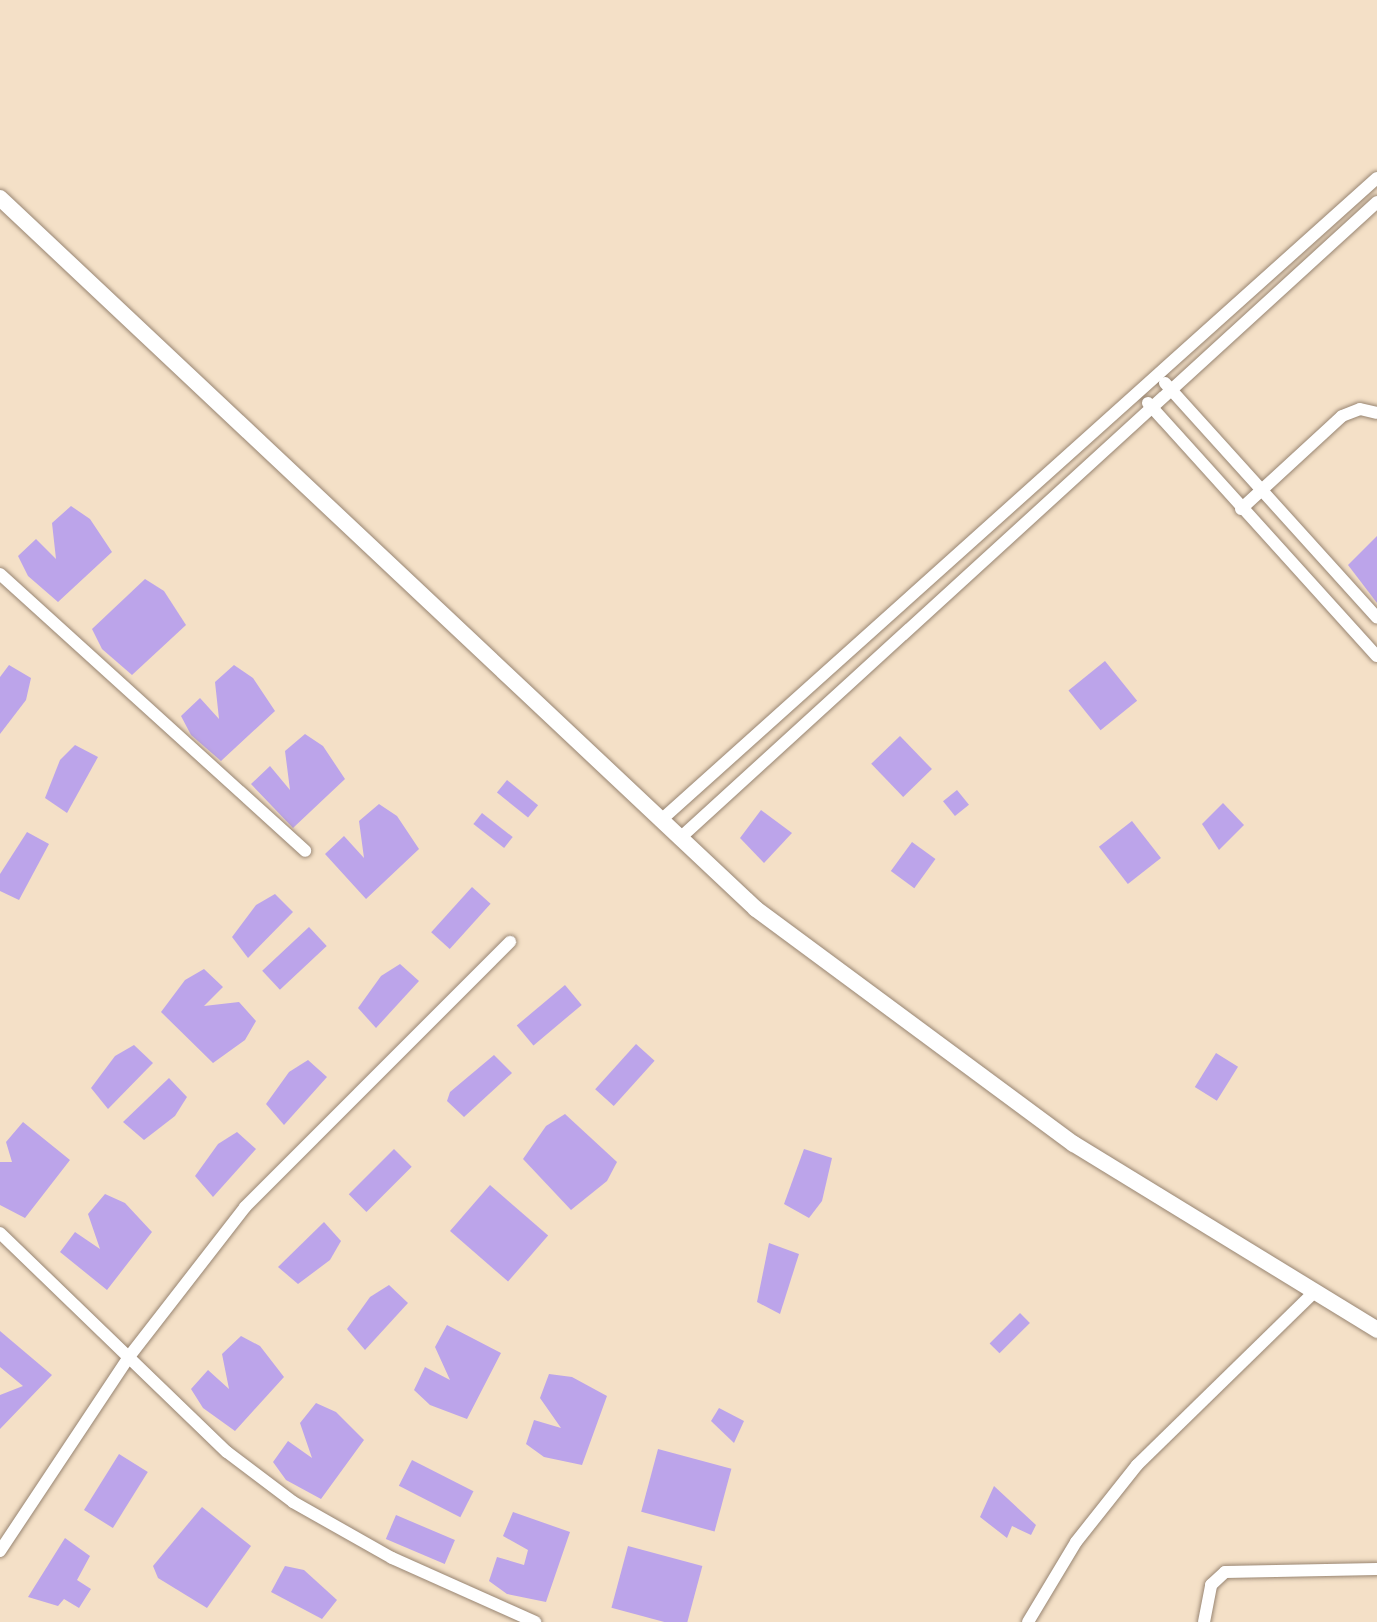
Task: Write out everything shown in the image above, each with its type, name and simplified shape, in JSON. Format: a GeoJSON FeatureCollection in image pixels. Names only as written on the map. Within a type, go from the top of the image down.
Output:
{"type":"FeatureCollection","features":[{"type":"Feature","properties":{"kind":"street"},"geometry":{"type":"LineString","coordinates":[[660,821],[1140,395],[1377,178]]}},
{"type":"Feature","properties":{"kind":"street"},"geometry":{"type":"LineString","coordinates":[[0,198],[756,909],[1061,1135],[1377,1330]]}},
{"type":"Feature","properties":{"kind":"street"},"geometry":{"type":"LineString","coordinates":[[679,839],[1377,202]]}},
{"type":"Feature","properties":{"kind":"street"},"geometry":{"type":"LineString","coordinates":[[1159,377],[1259,494],[1377,618]]}},
{"type":"Feature","properties":{"kind":"street"},"geometry":{"type":"LineString","coordinates":[[1140,395],[1377,656]]}},
{"type":"Feature","properties":{"kind":"street"},"geometry":{"type":"LineString","coordinates":[[1241,509],[1342,416],[1360,409],[1377,413]]}},
{"type":"Feature","properties":{"kind":"street"},"geometry":{"type":"LineString","coordinates":[[0,574],[305,851]]}},
{"type":"Feature","properties":{"kind":"street"},"geometry":{"type":"LineString","coordinates":[[0,1551],[128,1358],[245,1207],[510,942]]}},
{"type":"Feature","properties":{"kind":"street"},"geometry":{"type":"LineString","coordinates":[[0,1233],[227,1452],[293,1502],[392,1558],[535,1622]]}},
{"type":"Feature","properties":{"kind":"street"},"geometry":{"type":"LineString","coordinates":[[1028,1622],[1076,1542],[1137,1465],[1314,1292]]}},
{"type":"Feature","properties":{"kind":"street"},"geometry":{"type":"LineString","coordinates":[[1204,1622],[1211,1585],[1225,1572],[1377,1569]]}},
{"type":"Feature","properties":{"kind":"building"},"geometry":{"type":"Polygon","coordinates":[[[71,506],[90,519],[112,552],[58,602],[28,576],[18,556],[36,539],[56,559],[52,523],[71,506]]]}},
{"type":"Feature","properties":{"kind":"building"},"geometry":{"type":"Polygon","coordinates":[[[1377,536],[1377,603],[1348,565],[1377,536]]]}},
{"type":"Feature","properties":{"kind":"building"},"geometry":{"type":"Polygon","coordinates":[[[145,579],[164,591],[186,625],[132,675],[102,649],[92,629],[145,579]]]}},
{"type":"Feature","properties":{"kind":"building"},"geometry":{"type":"Polygon","coordinates":[[[1105,661],[1137,701],[1101,730],[1068,691],[1105,661]]]}},
{"type":"Feature","properties":{"kind":"building"},"geometry":{"type":"Polygon","coordinates":[[[9,665],[31,678],[26,700],[0,734],[0,677],[9,665]]]}},
{"type":"Feature","properties":{"kind":"building"},"geometry":{"type":"Polygon","coordinates":[[[234,665],[253,678],[275,711],[221,761],[191,735],[181,716],[200,698],[219,719],[215,682],[234,665]]]}},
{"type":"Feature","properties":{"kind":"building"},"geometry":{"type":"Polygon","coordinates":[[[305,734],[323,746],[345,779],[293,828],[251,784],[270,766],[290,790],[285,751],[305,734]]]}},
{"type":"Feature","properties":{"kind":"building"},"geometry":{"type":"Polygon","coordinates":[[[900,736],[932,769],[903,797],[871,764],[900,736]]]}},
{"type":"Feature","properties":{"kind":"building"},"geometry":{"type":"Polygon","coordinates":[[[75,745],[98,757],[67,813],[45,798],[60,760],[75,745]]]}},
{"type":"Feature","properties":{"kind":"building"},"geometry":{"type":"Polygon","coordinates":[[[507,780],[538,805],[528,818],[497,792],[507,780]]]}},
{"type":"Feature","properties":{"kind":"building"},"geometry":{"type":"Polygon","coordinates":[[[957,790],[969,805],[955,816],[943,801],[957,790]]]}},
{"type":"Feature","properties":{"kind":"building"},"geometry":{"type":"Polygon","coordinates":[[[1223,803],[1244,825],[1219,850],[1202,824],[1223,803]]]}},
{"type":"Feature","properties":{"kind":"building"},"geometry":{"type":"Polygon","coordinates":[[[379,804],[397,816],[419,849],[366,899],[325,854],[344,836],[364,858],[359,821],[379,804]]]}},
{"type":"Feature","properties":{"kind":"building"},"geometry":{"type":"Polygon","coordinates":[[[761,810],[792,833],[764,863],[740,838],[761,810]]]}},
{"type":"Feature","properties":{"kind":"building"},"geometry":{"type":"Polygon","coordinates":[[[482,813],[513,837],[504,848],[473,824],[482,813]]]}},
{"type":"Feature","properties":{"kind":"building"},"geometry":{"type":"Polygon","coordinates":[[[1132,821],[1161,858],[1128,884],[1099,847],[1132,821]]]}},
{"type":"Feature","properties":{"kind":"building"},"geometry":{"type":"Polygon","coordinates":[[[27,832],[49,844],[19,900],[0,891],[0,874],[27,832]]]}},
{"type":"Feature","properties":{"kind":"building"},"geometry":{"type":"Polygon","coordinates":[[[912,842],[935,859],[914,888],[891,871],[912,842]]]}},
{"type":"Feature","properties":{"kind":"building"},"geometry":{"type":"Polygon","coordinates":[[[472,887],[491,904],[450,949],[431,932],[472,887]]]}},
{"type":"Feature","properties":{"kind":"building"},"geometry":{"type":"Polygon","coordinates":[[[275,894],[293,912],[248,958],[232,937],[256,905],[275,894]]]}},
{"type":"Feature","properties":{"kind":"building"},"geometry":{"type":"Polygon","coordinates":[[[309,927],[327,946],[280,990],[262,971],[309,927]]]}},
{"type":"Feature","properties":{"kind":"building"},"geometry":{"type":"Polygon","coordinates":[[[400,964],[419,981],[376,1028],[358,1008],[381,976],[400,964]]]}},
{"type":"Feature","properties":{"kind":"building"},"geometry":{"type":"Polygon","coordinates":[[[204,969],[223,987],[204,1006],[239,1002],[256,1021],[245,1040],[213,1063],[161,1012],[185,980],[204,969]]]}},
{"type":"Feature","properties":{"kind":"building"},"geometry":{"type":"Polygon","coordinates":[[[565,985],[582,1005],[533,1045],[517,1025],[565,985]]]}},
{"type":"Feature","properties":{"kind":"building"},"geometry":{"type":"Polygon","coordinates":[[[636,1044],[655,1061],[614,1106],[595,1089],[636,1044]]]}},
{"type":"Feature","properties":{"kind":"building"},"geometry":{"type":"Polygon","coordinates":[[[134,1045],[153,1063],[108,1109],[91,1088],[115,1056],[134,1045]]]}},
{"type":"Feature","properties":{"kind":"building"},"geometry":{"type":"Polygon","coordinates":[[[1216,1053],[1238,1067],[1217,1101],[1195,1087],[1216,1053]]]}},
{"type":"Feature","properties":{"kind":"building"},"geometry":{"type":"Polygon","coordinates":[[[494,1055],[512,1073],[464,1117],[447,1101],[450,1092],[494,1055]]]}},
{"type":"Feature","properties":{"kind":"building"},"geometry":{"type":"Polygon","coordinates":[[[308,1060],[327,1077],[284,1125],[266,1104],[289,1072],[308,1060]]]}},
{"type":"Feature","properties":{"kind":"building"},"geometry":{"type":"Polygon","coordinates":[[[169,1078],[187,1097],[175,1116],[144,1140],[123,1122],[169,1078]]]}},
{"type":"Feature","properties":{"kind":"building"},"geometry":{"type":"Polygon","coordinates":[[[565,1114],[617,1162],[607,1181],[571,1210],[523,1159],[546,1126],[565,1114]]]}},
{"type":"Feature","properties":{"kind":"building"},"geometry":{"type":"Polygon","coordinates":[[[23,1122],[70,1160],[25,1218],[0,1205],[0,1162],[12,1162],[6,1142],[23,1122]]]}},
{"type":"Feature","properties":{"kind":"building"},"geometry":{"type":"Polygon","coordinates":[[[237,1132],[256,1149],[213,1197],[195,1176],[218,1144],[237,1132]]]}},
{"type":"Feature","properties":{"kind":"building"},"geometry":{"type":"Polygon","coordinates":[[[394,1149],[412,1167],[366,1212],[349,1194],[394,1149]]]}},
{"type":"Feature","properties":{"kind":"building"},"geometry":{"type":"Polygon","coordinates":[[[804,1149],[832,1158],[822,1201],[809,1218],[784,1204],[804,1149]]]}},
{"type":"Feature","properties":{"kind":"building"},"geometry":{"type":"Polygon","coordinates":[[[490,1185],[548,1236],[508,1282],[450,1231],[490,1185]]]}},
{"type":"Feature","properties":{"kind":"building"},"geometry":{"type":"Polygon","coordinates":[[[105,1194],[125,1203],[152,1232],[107,1290],[60,1252],[75,1232],[100,1249],[88,1214],[105,1194]]]}},
{"type":"Feature","properties":{"kind":"building"},"geometry":{"type":"Polygon","coordinates":[[[324,1222],[341,1241],[330,1260],[298,1284],[278,1267],[324,1222]]]}},
{"type":"Feature","properties":{"kind":"building"},"geometry":{"type":"Polygon","coordinates":[[[769,1243],[799,1254],[780,1314],[757,1302],[769,1243]]]}},
{"type":"Feature","properties":{"kind":"building"},"geometry":{"type":"Polygon","coordinates":[[[389,1285],[408,1303],[365,1350],[347,1329],[370,1297],[389,1285]]]}},
{"type":"Feature","properties":{"kind":"building"},"geometry":{"type":"Polygon","coordinates":[[[1020,1313],[1030,1323],[999,1353],[990,1343],[1020,1313]]]}},
{"type":"Feature","properties":{"kind":"building"},"geometry":{"type":"Polygon","coordinates":[[[447,1325],[501,1353],[467,1419],[430,1405],[414,1390],[425,1367],[450,1380],[435,1347],[447,1325]]]}},
{"type":"Feature","properties":{"kind":"building"},"geometry":{"type":"Polygon","coordinates":[[[0,1331],[52,1375],[0,1429],[0,1395],[23,1386],[0,1367],[0,1331]]]}},
{"type":"Feature","properties":{"kind":"building"},"geometry":{"type":"Polygon","coordinates":[[[241,1336],[260,1346],[284,1377],[235,1431],[203,1408],[191,1389],[208,1370],[229,1389],[222,1354],[241,1336]]]}},
{"type":"Feature","properties":{"kind":"building"},"geometry":{"type":"Polygon","coordinates":[[[549,1374],[572,1377],[607,1396],[582,1465],[544,1457],[526,1444],[534,1420],[561,1428],[540,1398],[549,1374]]]}},
{"type":"Feature","properties":{"kind":"building"},"geometry":{"type":"Polygon","coordinates":[[[316,1403],[336,1412],[364,1440],[321,1499],[286,1480],[273,1462],[288,1441],[312,1458],[300,1423],[316,1403]]]}},
{"type":"Feature","properties":{"kind":"building"},"geometry":{"type":"Polygon","coordinates":[[[719,1408],[744,1421],[734,1443],[711,1421],[719,1408]]]}},
{"type":"Feature","properties":{"kind":"building"},"geometry":{"type":"Polygon","coordinates":[[[658,1449],[731,1469],[715,1531],[641,1512],[658,1449]]]}},
{"type":"Feature","properties":{"kind":"building"},"geometry":{"type":"Polygon","coordinates":[[[119,1454],[148,1472],[113,1528],[84,1510],[119,1454]]]}},
{"type":"Feature","properties":{"kind":"building"},"geometry":{"type":"Polygon","coordinates":[[[412,1460],[473,1491],[460,1517],[399,1486],[412,1460]]]}},
{"type":"Feature","properties":{"kind":"building"},"geometry":{"type":"Polygon","coordinates":[[[994,1486],[1036,1525],[1031,1535],[1012,1526],[1007,1538],[980,1517],[994,1486]]]}},
{"type":"Feature","properties":{"kind":"building"},"geometry":{"type":"Polygon","coordinates":[[[202,1507],[251,1546],[207,1608],[158,1578],[153,1566],[202,1507]]]}},
{"type":"Feature","properties":{"kind":"building"},"geometry":{"type":"Polygon","coordinates":[[[513,1512],[570,1532],[546,1602],[507,1594],[489,1581],[497,1557],[524,1565],[528,1550],[503,1536],[513,1512]]]}},
{"type":"Feature","properties":{"kind":"building"},"geometry":{"type":"Polygon","coordinates":[[[396,1515],[455,1540],[445,1564],[386,1539],[396,1515]]]}},
{"type":"Feature","properties":{"kind":"building"},"geometry":{"type":"Polygon","coordinates":[[[65,1538],[90,1556],[77,1580],[91,1589],[79,1608],[64,1599],[58,1606],[28,1597],[65,1538]]]}},
{"type":"Feature","properties":{"kind":"building"},"geometry":{"type":"Polygon","coordinates":[[[628,1546],[702,1566],[687,1622],[664,1622],[611,1608],[628,1546]]]}},
{"type":"Feature","properties":{"kind":"building"},"geometry":{"type":"Polygon","coordinates":[[[285,1566],[304,1570],[337,1600],[322,1619],[271,1592],[285,1566]]]}}]}
